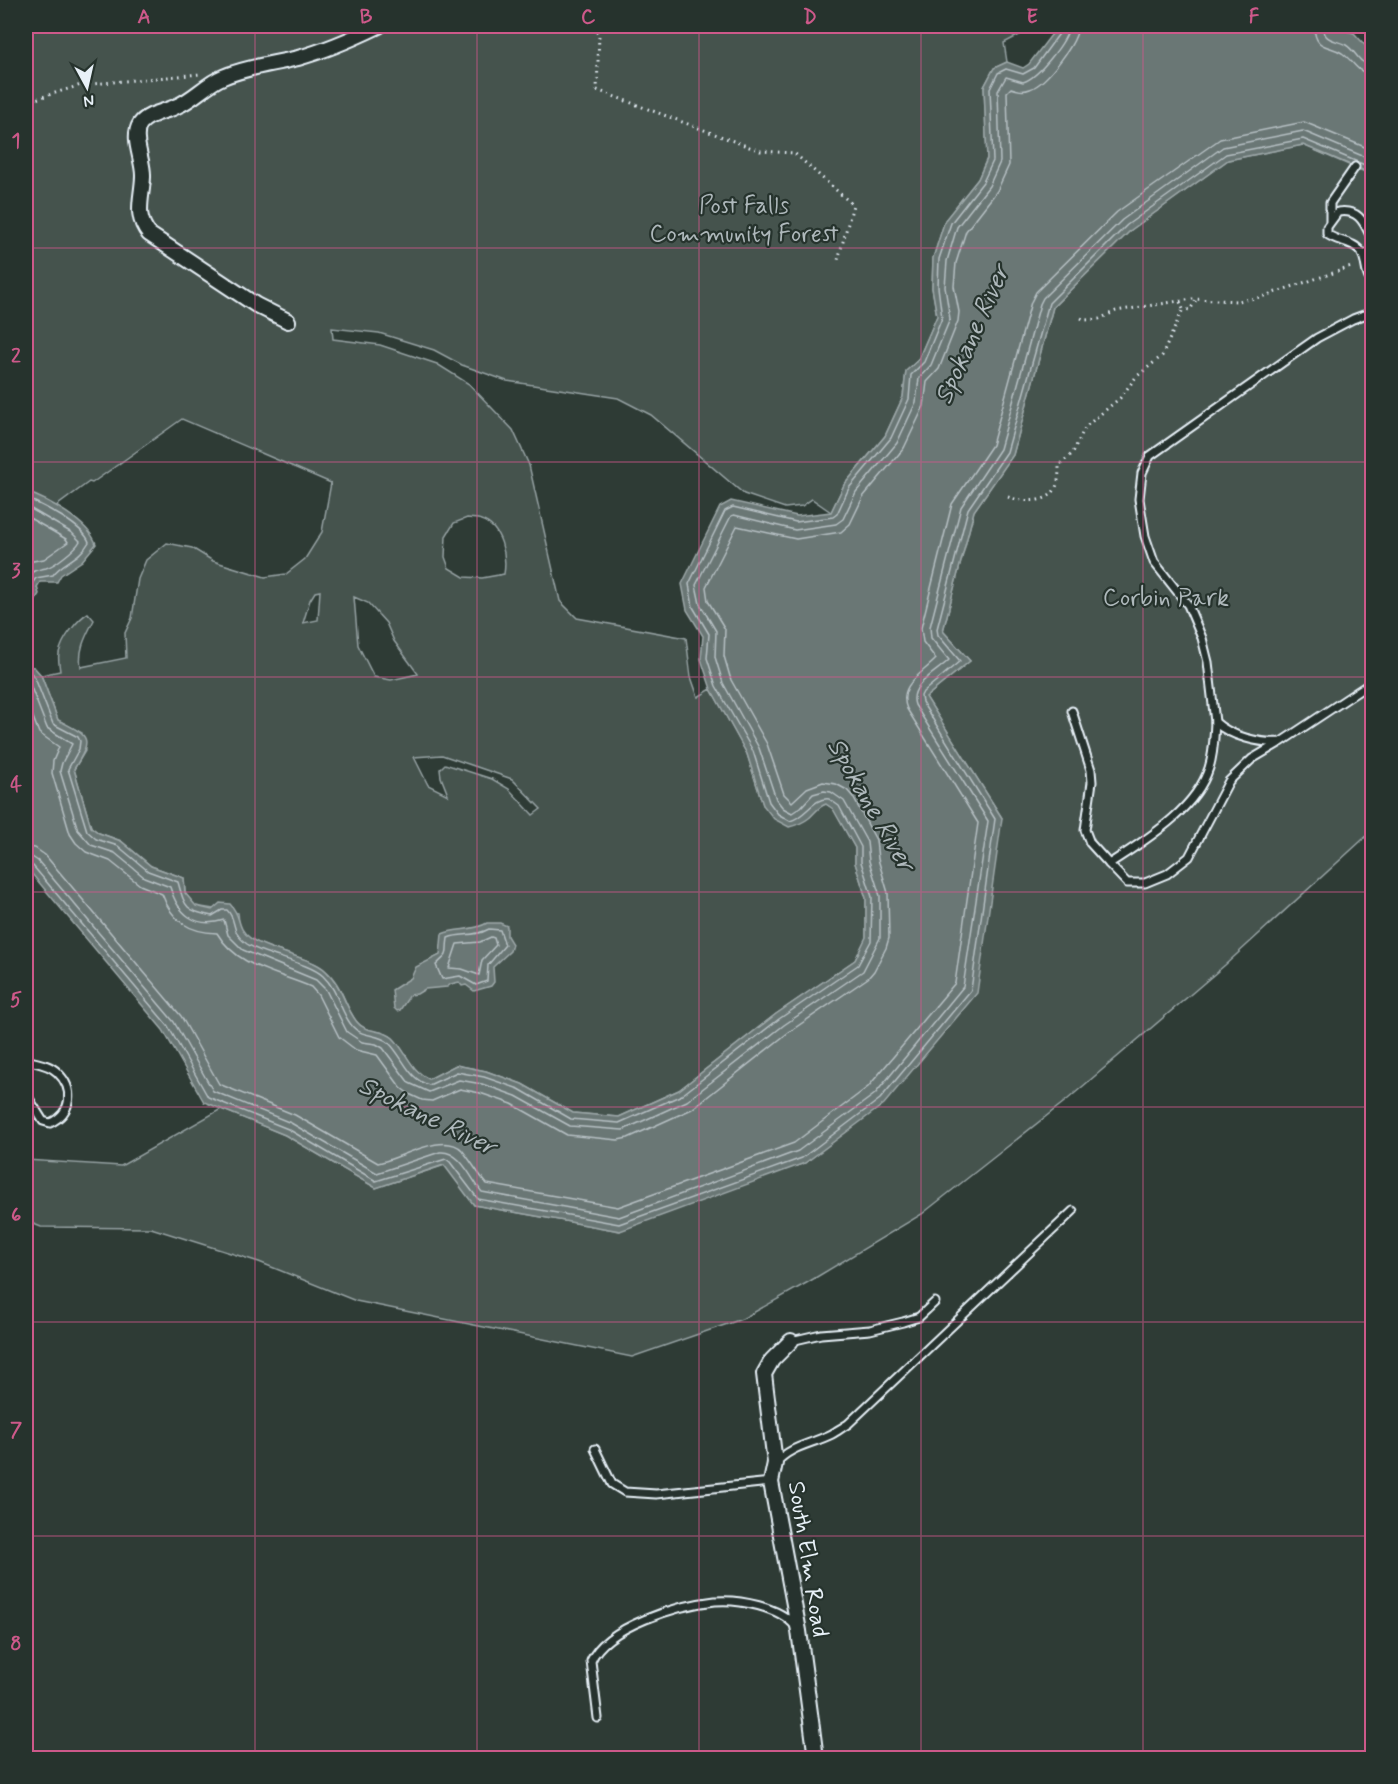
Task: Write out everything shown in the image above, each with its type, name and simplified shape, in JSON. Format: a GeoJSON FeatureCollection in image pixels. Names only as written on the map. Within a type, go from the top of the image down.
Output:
{"type":"FeatureCollection","features":[{"type":"Feature","properties":{"kind":"street"},"geometry":{"type":"LineString","coordinates":[[288,321],[256,305],[149,234],[141,224],[143,165],[137,137],[139,125],[147,118],[186,102],[210,83],[225,76],[342,44],[379,26]]}},
{"type":"Feature","properties":{"kind":"street","name":"South Elm Road"},"geometry":{"type":"LineString","coordinates":[[791,1341],[772,1360],[764,1374],[775,1464],[771,1482],[799,1630],[816,1758]]}},
{"type":"Feature","properties":{"kind":"lane"},"geometry":{"type":"LineString","coordinates":[[1330,220],[1330,203],[1355,167]]}},
{"type":"Feature","properties":{"kind":"lane"},"geometry":{"type":"LineString","coordinates":[[1372,239],[1363,221],[1355,213],[1338,212],[1327,226],[1327,234],[1333,239],[1355,246],[1364,259],[1366,275],[1372,283]]}},
{"type":"Feature","properties":{"kind":"lane"},"geometry":{"type":"LineString","coordinates":[[1364,259],[1372,250]]}},
{"type":"Feature","properties":{"kind":"lane"},"geometry":{"type":"LineString","coordinates":[[1109,864],[1181,812],[1202,784],[1209,769],[1214,748],[1215,722],[1208,662],[1202,638],[1188,606],[1154,562],[1144,537],[1139,499],[1142,473],[1150,456],[1317,338],[1372,312]]}},
{"type":"Feature","properties":{"kind":"lane"},"geometry":{"type":"LineString","coordinates":[[1072,711],[1091,770],[1092,782],[1084,830],[1090,843],[1127,884],[1145,883],[1167,874],[1189,858],[1229,781],[1252,759],[1372,682]]}},
{"type":"Feature","properties":{"kind":"lane"},"geometry":{"type":"LineString","coordinates":[[1215,722],[1224,730],[1257,740],[1281,742]]}},
{"type":"Feature","properties":{"kind":"lane"},"geometry":{"type":"LineString","coordinates":[[26,1060],[48,1066],[57,1072],[66,1084],[67,1111],[50,1124],[43,1121],[26,1094]]}},
{"type":"Feature","properties":{"kind":"lane"},"geometry":{"type":"LineString","coordinates":[[775,1464],[782,1455],[832,1434],[848,1424],[1074,1211]]}},
{"type":"Feature","properties":{"kind":"lane"},"geometry":{"type":"LineString","coordinates":[[791,1341],[821,1334],[870,1330],[903,1322],[919,1317],[935,1302]]}},
{"type":"Feature","properties":{"kind":"lane"},"geometry":{"type":"LineString","coordinates":[[595,1449],[612,1484],[625,1492],[656,1494],[771,1482]]}},
{"type":"Feature","properties":{"kind":"lane"},"geometry":{"type":"LineString","coordinates":[[598,1718],[591,1661],[595,1652],[609,1638],[629,1625],[716,1601],[759,1606],[780,1613],[799,1630]]}},
{"type":"Feature","properties":{"kind":"path"},"geometry":{"type":"LineString","coordinates":[[593,26],[599,34],[597,90],[760,151],[794,153],[852,205],[838,260]]}},
{"type":"Feature","properties":{"kind":"path"},"geometry":{"type":"LineString","coordinates":[[26,102],[81,85],[193,73],[225,76]]}},
{"type":"Feature","properties":{"kind":"path"},"geometry":{"type":"LineString","coordinates":[[1082,318],[1085,320],[1099,319],[1116,311],[1179,301],[1238,301],[1261,297],[1364,259]]}},
{"type":"Feature","properties":{"kind":"path"},"geometry":{"type":"LineString","coordinates":[[1183,309],[1190,310],[1196,300]]}},
{"type":"Feature","properties":{"kind":"path"},"geometry":{"type":"LineString","coordinates":[[1179,301],[1183,309]]}},
{"type":"Feature","properties":{"kind":"path"},"geometry":{"type":"LineString","coordinates":[[1008,496],[1024,501],[1046,498],[1054,492],[1058,485],[1059,465],[1073,453],[1085,428],[1120,398],[1136,377],[1161,356],[1183,309]]}},
{"type":"Feature","properties":{"kind":"green space","name":"Post Falls Community Forest"},"geometry":{"type":"Polygon","coordinates":[[[26,26],[1037,26],[1004,43],[1007,62],[994,68],[984,87],[987,158],[978,179],[945,220],[933,259],[932,288],[937,316],[918,360],[906,371],[903,397],[885,436],[844,485],[831,512],[812,499],[802,506],[785,508],[744,494],[651,415],[618,398],[507,381],[462,365],[434,350],[379,333],[332,328],[333,339],[380,345],[437,364],[469,384],[513,430],[529,465],[560,601],[577,618],[686,638],[691,677],[698,697],[711,689],[747,754],[763,805],[810,817],[820,806],[826,804],[833,808],[855,848],[855,863],[866,898],[866,938],[855,960],[776,1014],[679,1090],[619,1117],[573,1113],[522,1084],[486,1071],[456,1065],[429,1079],[417,1071],[393,1038],[364,1028],[356,1021],[335,981],[325,970],[306,960],[254,940],[240,927],[238,913],[195,906],[185,893],[184,878],[151,866],[121,841],[99,833],[91,827],[74,769],[85,751],[82,733],[58,720],[41,675],[60,671],[59,653],[69,633],[88,613],[94,620],[82,648],[81,667],[126,658],[125,633],[132,618],[138,579],[146,560],[167,543],[192,548],[213,561],[265,577],[286,574],[305,559],[322,532],[331,483],[182,419],[55,507],[26,492],[26,26]],[[467,518],[454,523],[446,536],[445,557],[449,568],[464,577],[482,578],[504,574],[504,551],[494,529],[478,519],[467,518]],[[320,591],[315,592],[303,623],[318,620],[320,591]],[[354,597],[358,645],[374,677],[391,680],[418,674],[394,641],[386,623],[368,603],[354,597]],[[442,755],[414,757],[428,785],[448,795],[440,769],[445,764],[492,779],[509,789],[533,815],[541,809],[512,779],[442,755]]]}},
{"type":"Feature","properties":{"kind":"green space","name":"Corbin Park"},"geometry":{"type":"Polygon","coordinates":[[[1303,145],[1372,175],[1372,831],[1225,965],[1068,1099],[922,1214],[810,1281],[742,1319],[632,1357],[356,1301],[259,1262],[151,1228],[41,1227],[26,1221],[26,1160],[121,1166],[221,1109],[285,1135],[376,1188],[445,1165],[474,1205],[620,1231],[1002,818],[926,697],[970,661],[943,631],[974,511],[1013,455],[1053,307],[1131,230],[1228,160],[1303,145]]]}},
{"type":"Feature","properties":{"kind":"water","name":"Spokane River"},"geometry":{"type":"Polygon","coordinates":[[[1058,26],[1327,26],[1354,33],[1372,53],[1372,174],[1303,145],[1228,160],[1131,230],[1053,307],[1013,455],[974,511],[943,631],[970,661],[926,697],[1002,818],[977,993],[884,1104],[805,1163],[620,1231],[474,1205],[444,1165],[376,1188],[285,1135],[204,1102],[163,1030],[26,867],[26,666],[34,667],[41,675],[58,720],[85,738],[84,750],[74,769],[91,827],[99,833],[121,841],[151,866],[184,878],[185,893],[196,906],[212,910],[220,903],[230,904],[242,930],[250,938],[267,947],[310,961],[326,971],[336,983],[357,1022],[365,1028],[393,1038],[417,1071],[429,1079],[456,1065],[486,1071],[522,1084],[573,1113],[619,1117],[679,1090],[776,1014],[855,960],[866,937],[866,898],[855,863],[855,848],[833,809],[826,804],[809,818],[789,827],[774,819],[763,805],[747,754],[711,689],[701,659],[703,636],[687,610],[682,584],[720,507],[731,501],[797,516],[831,512],[844,485],[885,436],[903,397],[906,371],[918,360],[937,316],[932,288],[933,258],[945,220],[978,179],[987,159],[984,87],[994,68],[1007,62],[1023,68],[1029,64],[1058,26]]]}},
{"type":"Feature","properties":{"kind":"water"},"geometry":{"type":"Polygon","coordinates":[[[26,492],[66,512],[85,528],[96,544],[82,561],[61,575],[57,582],[40,582],[37,587],[39,594],[34,602],[26,607],[26,492]]]}},
{"type":"Feature","properties":{"kind":"water"},"geometry":{"type":"Polygon","coordinates":[[[487,923],[500,923],[507,926],[507,936],[512,944],[510,951],[493,967],[494,982],[491,986],[474,991],[466,985],[462,986],[459,982],[447,987],[425,989],[410,995],[400,1010],[397,1011],[394,1008],[392,990],[411,978],[416,967],[440,955],[442,934],[476,928],[487,923]]]}}]}
